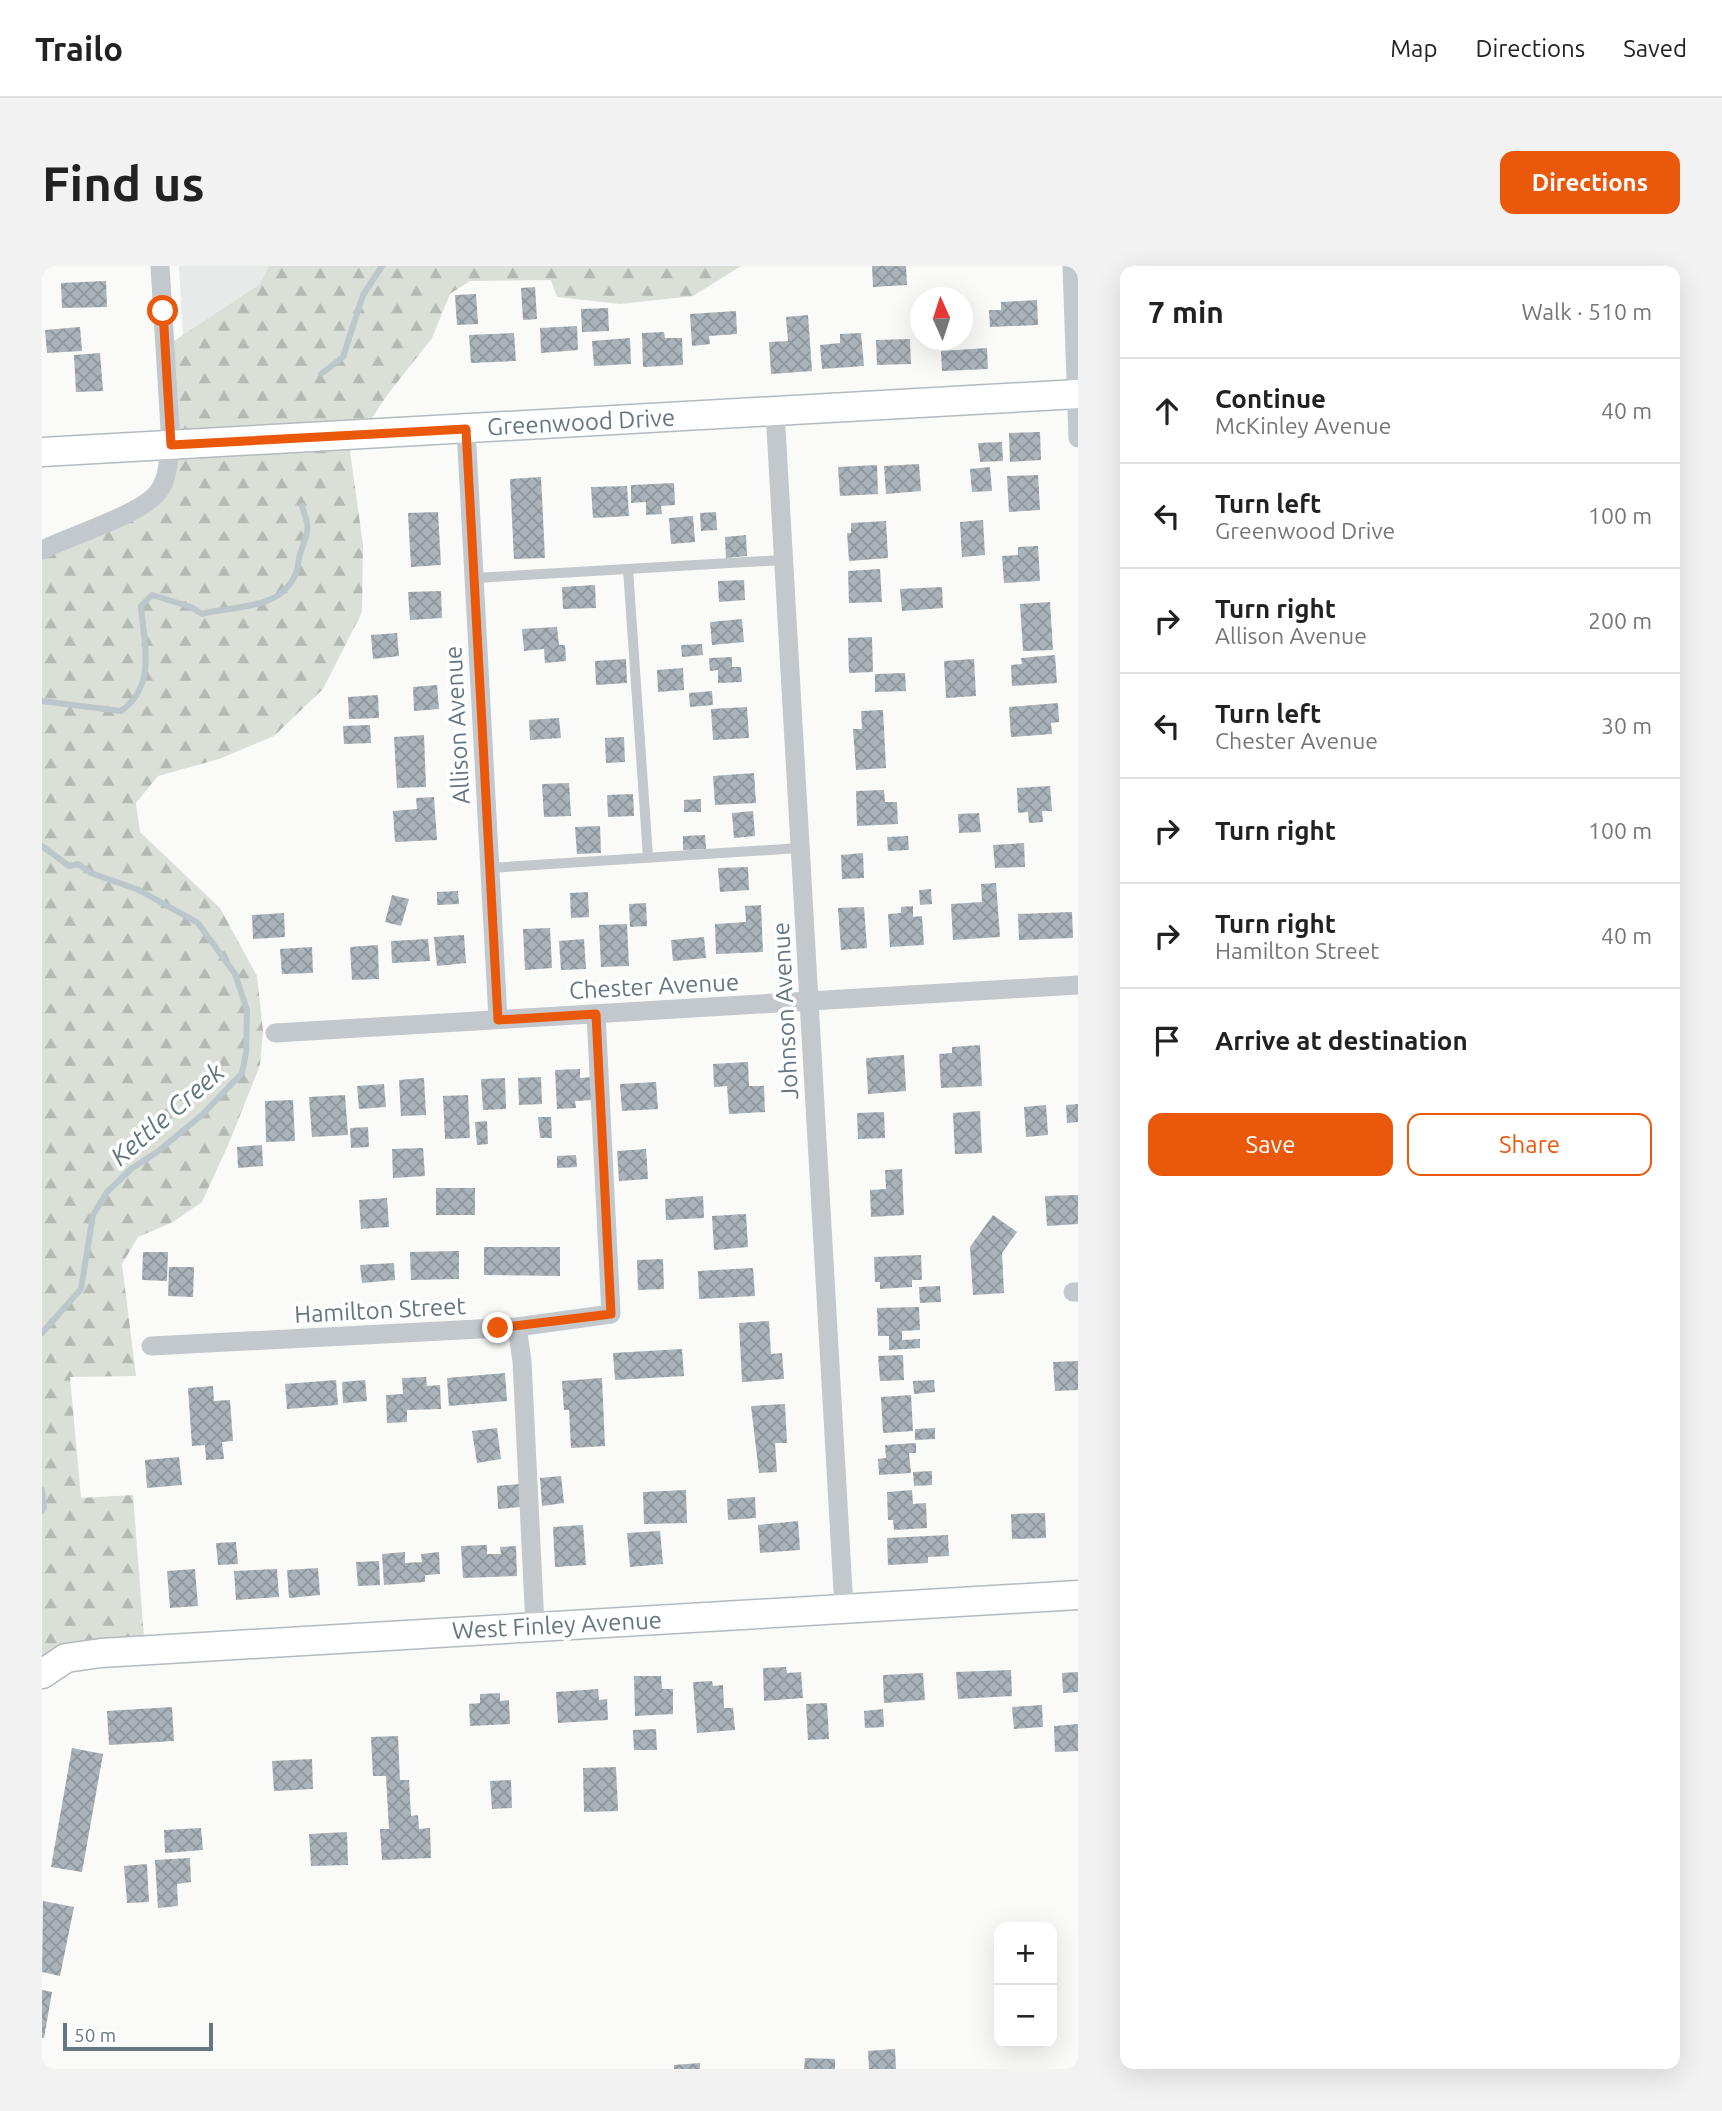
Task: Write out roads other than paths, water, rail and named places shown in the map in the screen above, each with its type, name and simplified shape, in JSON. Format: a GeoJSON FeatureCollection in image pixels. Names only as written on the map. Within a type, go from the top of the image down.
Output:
{"type":"FeatureCollection","features":[{"type":"Feature","properties":{"kind":"main road","name":"Greenwood Drive"},"geometry":{"type":"LineString","coordinates":[[42,452],[1077,394]]}},
{"type":"Feature","properties":{"kind":"main road","name":"West Finley Avenue"},"geometry":{"type":"LineString","coordinates":[[42,1674],[66,1658],[101,1653],[1078,1595]]}},
{"type":"Feature","properties":{"kind":"street"},"geometry":{"type":"LineString","coordinates":[[42,550],[135,511],[158,493],[166,475],[171,445],[160,266]]}},
{"type":"Feature","properties":{"kind":"street"},"geometry":{"type":"LineString","coordinates":[[1072,266],[1078,438]]}},
{"type":"Feature","properties":{"kind":"street","name":"Johnson Avenue"},"geometry":{"type":"LineString","coordinates":[[775,411],[844,1608]]}},
{"type":"Feature","properties":{"kind":"street","name":"Allison Avenue"},"geometry":{"type":"LineString","coordinates":[[466,429],[498,1020]]}},
{"type":"Feature","properties":{"kind":"street","name":"Chester Avenue"},"geometry":{"type":"LineString","coordinates":[[275,1033],[1078,985]]}},
{"type":"Feature","properties":{"kind":"street","name":"Hamilton Street"},"geometry":{"type":"LineString","coordinates":[[151,1346],[517,1327],[611,1314],[596,1014]]}},
{"type":"Feature","properties":{"kind":"street"},"geometry":{"type":"LineString","coordinates":[[517,1327],[522,1361],[536,1626]]}},
{"type":"Feature","properties":{"kind":"lane"},"geometry":{"type":"LineString","coordinates":[[474,578],[783,559]]}},
{"type":"Feature","properties":{"kind":"lane"},"geometry":{"type":"LineString","coordinates":[[628,569],[648,857]]}},
{"type":"Feature","properties":{"kind":"lane"},"geometry":{"type":"LineString","coordinates":[[489,868],[800,848]]}},
{"type":"Feature","properties":{"kind":"waterway","name":"Kettle Creek"},"geometry":{"type":"LineString","coordinates":[[321,374],[343,357],[363,295],[382,266]]}},
{"type":"Feature","properties":{"kind":"waterway","name":"Kettle Creek"},"geometry":{"type":"LineString","coordinates":[[42,701],[121,711],[132,701],[140,689],[146,663],[141,606],[152,595],[191,607],[202,614],[256,604],[280,594],[296,573],[307,533],[302,506]]}},
{"type":"Feature","properties":{"kind":"waterway","name":"Kettle Creek"},"geometry":{"type":"LineString","coordinates":[[42,846],[69,866],[78,864],[91,873],[139,890],[198,923],[235,974],[247,1010],[246,1053],[242,1073],[202,1115],[157,1152],[131,1169],[107,1192],[93,1215],[81,1289],[42,1333]]}},
{"type":"Feature","properties":{"kind":"waterway","name":"Kettle Creek"},"geometry":{"type":"LineString","coordinates":[[42,1490],[42,1511]]}}]}
